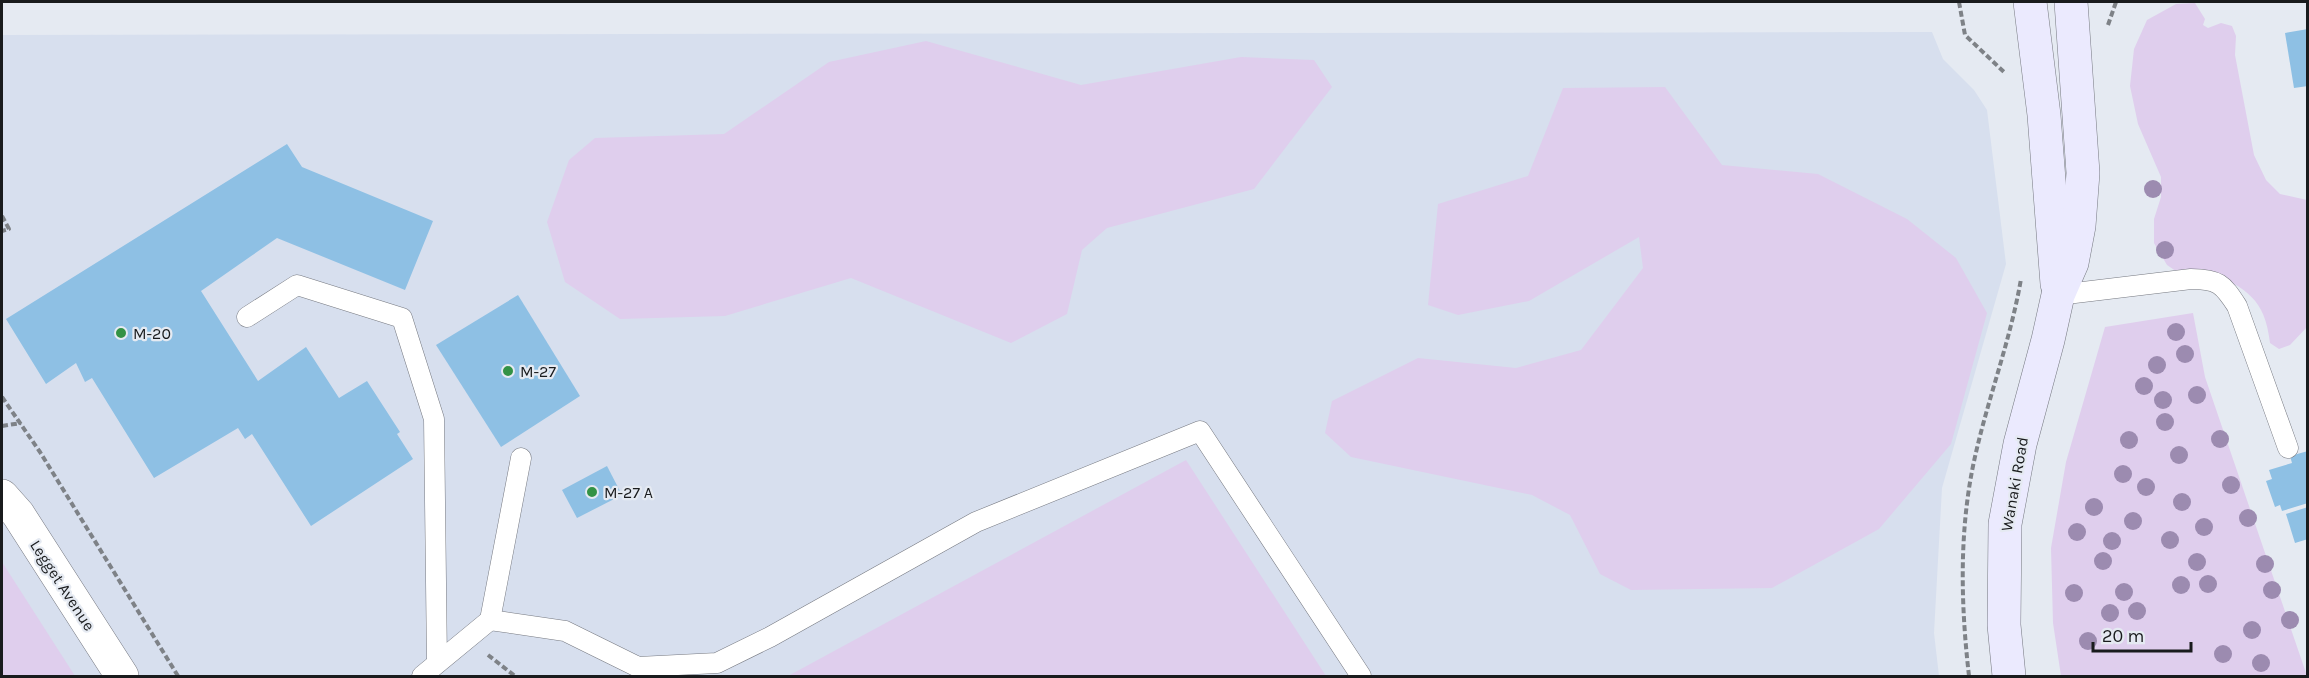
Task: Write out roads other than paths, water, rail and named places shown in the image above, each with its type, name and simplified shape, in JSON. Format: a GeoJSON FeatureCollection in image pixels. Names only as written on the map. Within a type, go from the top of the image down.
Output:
{"type":"FeatureCollection","features":[{"type":"Feature","properties":{"kind":"street","name":"Wanaki Road"},"geometry":{"type":"LineString","coordinates":[[2030,2],[2044,115],[2058,295]]}},
{"type":"Feature","properties":{"kind":"street","name":"Wanaki Road"},"geometry":{"type":"LineString","coordinates":[[2009,676],[2003,606],[2005,524],[2020,444],[2058,295],[2072,262],[2079,226],[2083,173],[2071,2]]}},
{"type":"Feature","properties":{"kind":"street","name":"Legget Avenue"},"geometry":{"type":"LineString","coordinates":[[2,496],[18,514],[122,676]]}},
{"type":"Feature","properties":{"kind":"lane"},"geometry":{"type":"LineString","coordinates":[[2058,295],[2191,279],[2211,279],[2226,288],[2237,306],[2288,448]]}},
{"type":"Feature","properties":{"kind":"lane"},"geometry":{"type":"LineString","coordinates":[[247,317],[297,285],[402,318],[434,419],[437,663]]}},
{"type":"Feature","properties":{"kind":"lane"},"geometry":{"type":"LineString","coordinates":[[490,620],[565,631],[638,667],[717,663],[770,638],[976,522],[1200,431],[1361,676]]}},
{"type":"Feature","properties":{"kind":"lane"},"geometry":{"type":"LineString","coordinates":[[422,676],[490,620],[521,458]]}},
{"type":"Feature","properties":{"kind":"place","name":"M-20"},"geometry":{"type":"Point","coordinates":[121,333]}},
{"type":"Feature","properties":{"kind":"place","name":"M-27"},"geometry":{"type":"Point","coordinates":[508,371]}},
{"type":"Feature","properties":{"kind":"place","name":"M-27 A"},"geometry":{"type":"Point","coordinates":[592,492]}}]}
